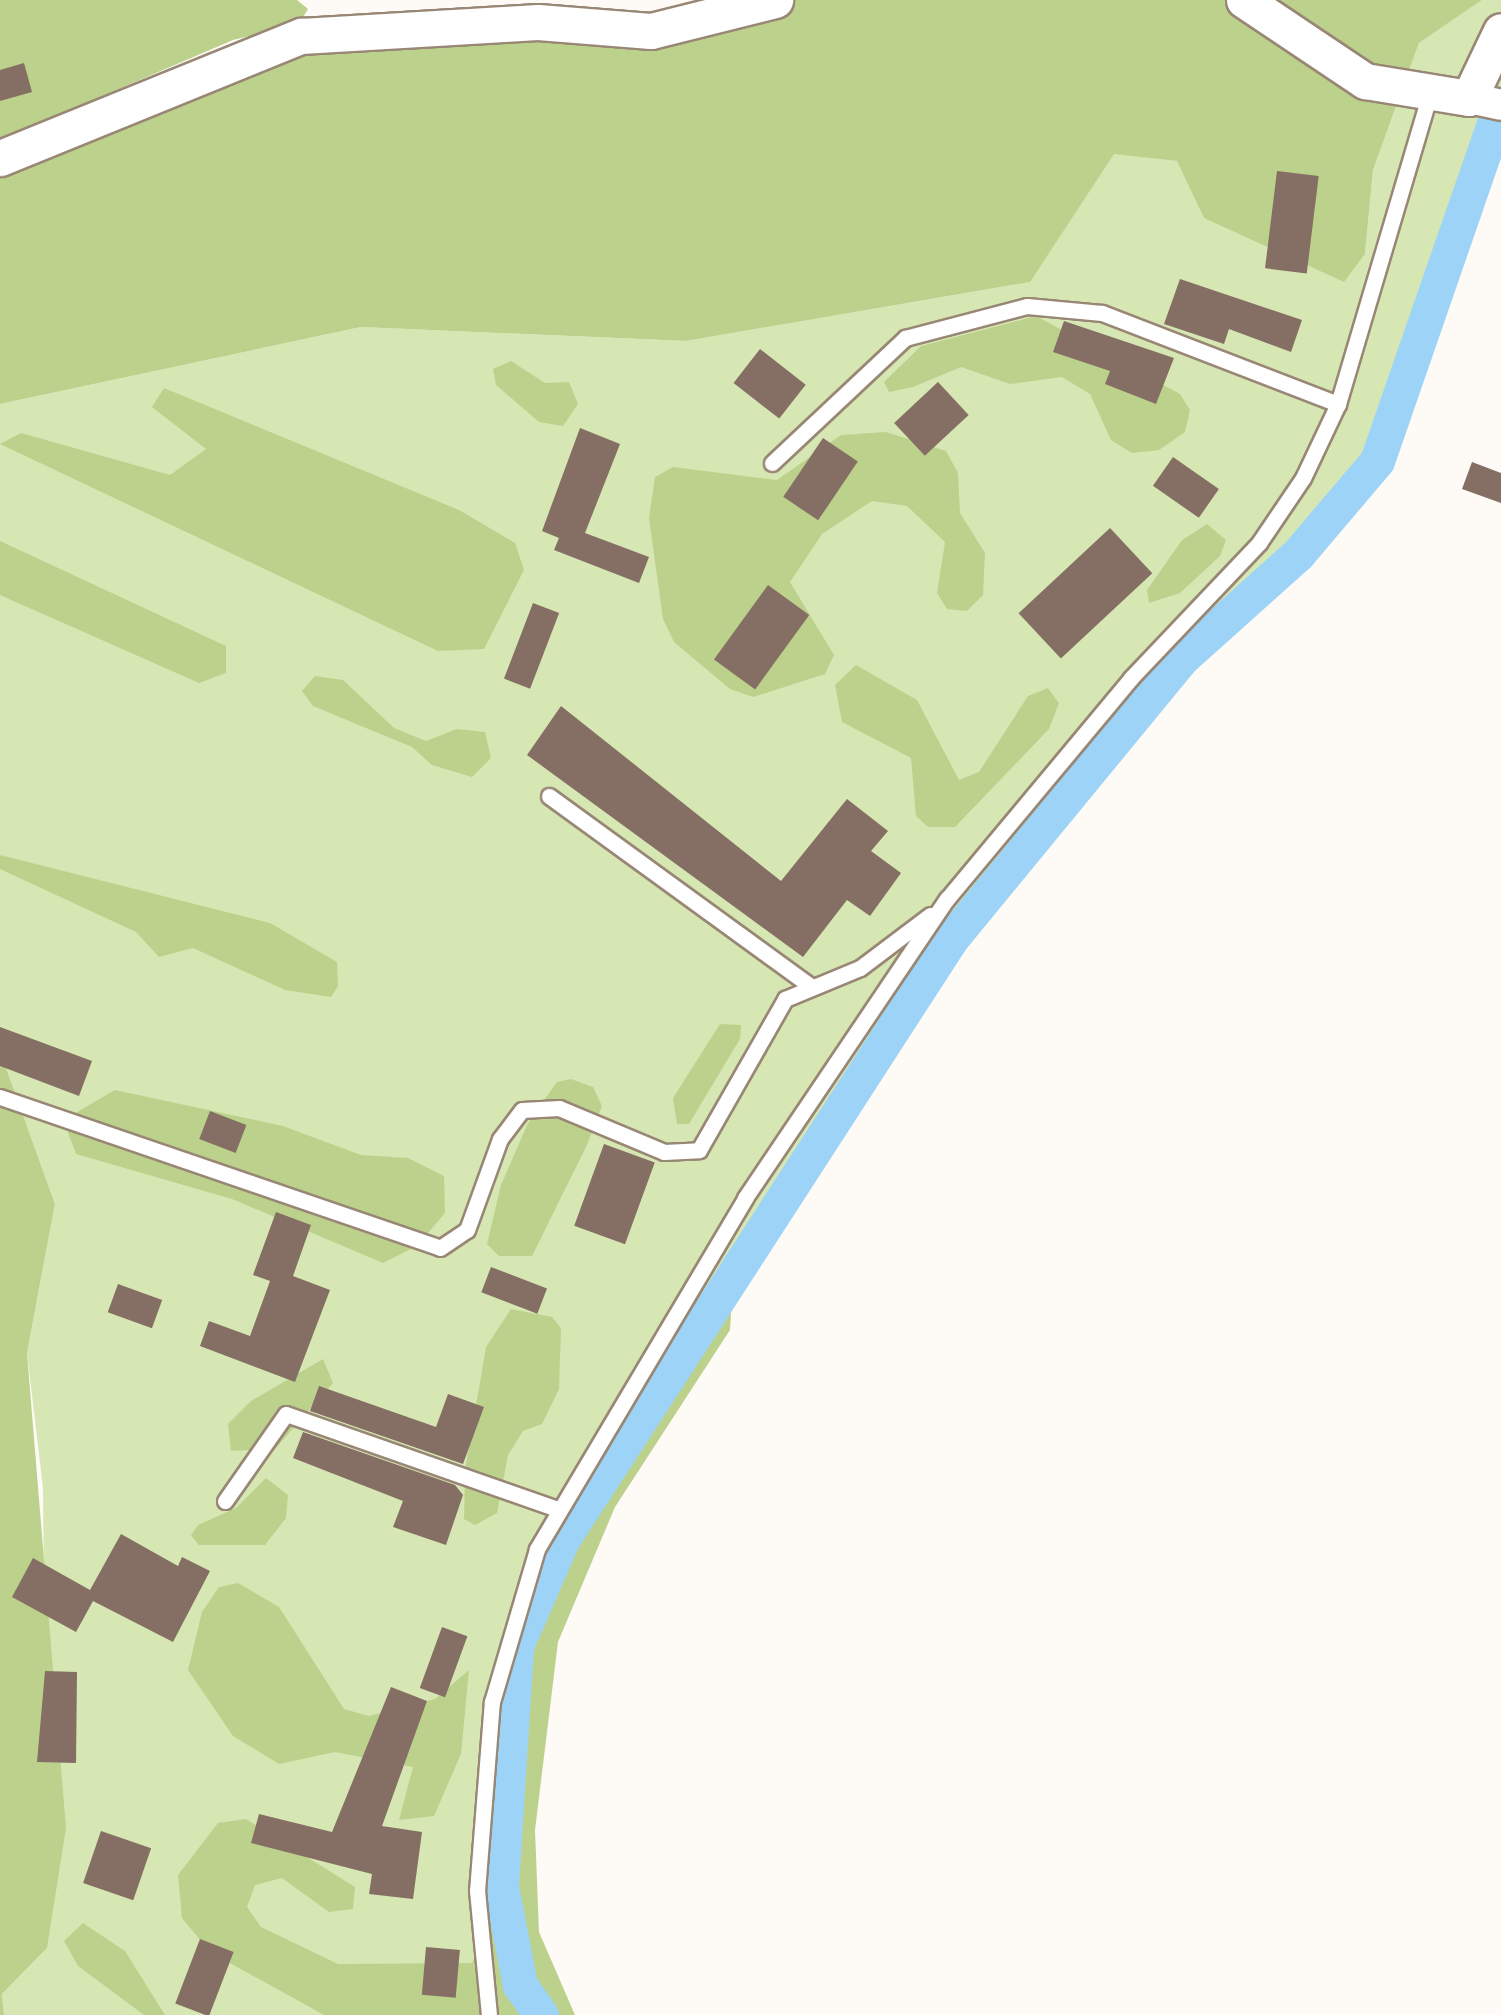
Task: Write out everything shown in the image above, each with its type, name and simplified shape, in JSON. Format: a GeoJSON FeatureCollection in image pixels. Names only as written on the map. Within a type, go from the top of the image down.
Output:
{"type":"FeatureCollection","features":[{"type":"Feature","properties":{"kind":"street"},"geometry":{"type":"LineString","coordinates":[[0,158],[301,36],[394,26],[595,14],[696,26],[775,0]]}},
{"type":"Feature","properties":{"kind":"street"},"geometry":{"type":"LineString","coordinates":[[1244,0],[1330,66],[1364,81],[1486,101],[1501,31]]}},
{"type":"Feature","properties":{"kind":"lane"},"geometry":{"type":"LineString","coordinates":[[489,2015],[477,1891],[492,1702],[510,1621],[558,1509],[745,1198],[947,899],[1131,678],[1260,543],[1338,404],[1432,90]]}},
{"type":"Feature","properties":{"kind":"lane"},"geometry":{"type":"LineString","coordinates":[[772,462],[905,338],[1028,306],[1102,313],[1338,404]]}},
{"type":"Feature","properties":{"kind":"lane"},"geometry":{"type":"LineString","coordinates":[[549,796],[808,985]]}},
{"type":"Feature","properties":{"kind":"lane"},"geometry":{"type":"LineString","coordinates":[[0,1097],[440,1248],[467,1230],[500,1139],[522,1110],[559,1108],[664,1152],[699,1150],[772,1018],[808,985],[860,968],[947,899]]}},
{"type":"Feature","properties":{"kind":"lane"},"geometry":{"type":"LineString","coordinates":[[225,1501],[286,1414],[558,1509]]}},
{"type":"Feature","properties":{"kind":"green space"},"geometry":{"type":"Polygon","coordinates":[[[0,0],[297,0],[308,9],[299,24],[233,40],[0,140],[0,0]]]}},
{"type":"Feature","properties":{"kind":"green space"},"geometry":{"type":"Polygon","coordinates":[[[745,0],[1482,0],[1419,43],[1373,170],[1365,254],[1344,282],[1204,218],[1177,161],[1114,154],[1030,282],[686,341],[361,327],[0,404],[0,166],[276,42],[642,25],[745,0]]]}},
{"type":"Feature","properties":{"kind":"green space"},"geometry":{"type":"Polygon","coordinates":[[[1482,0],[1501,0],[1501,103],[1377,461],[1298,554],[1181,659],[951,939],[631,1422],[516,1646],[541,2015],[4,2015],[2,1994],[47,1948],[43,1488],[27,1353],[55,1204],[0,1051],[0,404],[361,327],[686,341],[1029,282],[1114,153],[1178,161],[1204,218],[1365,254],[1373,170],[1419,43],[1482,0]]]}},
{"type":"Feature","properties":{"kind":"green space"},"geometry":{"type":"Polygon","coordinates":[[[1036,316],[1180,394],[1190,410],[1185,432],[1159,450],[1132,453],[1111,440],[1090,394],[1062,377],[1010,384],[961,367],[913,387],[889,392],[884,382],[921,346],[1036,316]]]}},
{"type":"Feature","properties":{"kind":"green space"},"geometry":{"type":"Polygon","coordinates":[[[511,361],[545,383],[569,382],[578,404],[563,426],[539,422],[496,385],[493,369],[511,361]]]}},
{"type":"Feature","properties":{"kind":"green space"},"geometry":{"type":"Polygon","coordinates":[[[164,388],[459,510],[515,543],[524,570],[484,649],[438,651],[0,444],[21,433],[170,475],[206,449],[152,407],[164,388]]]}},
{"type":"Feature","properties":{"kind":"green space"},"geometry":{"type":"Polygon","coordinates":[[[886,432],[946,451],[958,473],[960,513],[985,553],[983,595],[967,611],[947,609],[937,593],[945,542],[907,506],[872,501],[822,534],[790,582],[834,655],[825,674],[753,697],[730,689],[674,642],[663,619],[649,518],[655,477],[673,467],[777,480],[841,435],[886,432]]]}},
{"type":"Feature","properties":{"kind":"green space"},"geometry":{"type":"Polygon","coordinates":[[[1207,524],[1226,540],[1220,556],[1180,593],[1149,603],[1147,590],[1182,540],[1207,524]]]}},
{"type":"Feature","properties":{"kind":"green space"},"geometry":{"type":"Polygon","coordinates":[[[0,541],[226,646],[226,673],[199,683],[0,595],[0,541]]]}},
{"type":"Feature","properties":{"kind":"green space"},"geometry":{"type":"Polygon","coordinates":[[[856,665],[917,700],[959,780],[979,772],[1028,696],[1048,688],[1059,703],[1049,729],[955,827],[928,827],[916,816],[911,758],[842,722],[835,685],[856,665]]]}},
{"type":"Feature","properties":{"kind":"green space"},"geometry":{"type":"Polygon","coordinates":[[[315,676],[343,680],[394,728],[426,741],[457,729],[485,732],[491,758],[472,777],[432,765],[412,747],[313,706],[302,691],[315,676]]]}},
{"type":"Feature","properties":{"kind":"green space"},"geometry":{"type":"Polygon","coordinates":[[[0,855],[270,923],[337,962],[338,986],[331,997],[285,990],[193,948],[159,957],[136,932],[0,869],[0,855]]]}},
{"type":"Feature","properties":{"kind":"green space"},"geometry":{"type":"Polygon","coordinates":[[[720,1024],[741,1025],[740,1039],[689,1124],[677,1124],[673,1098],[720,1024]]]}},
{"type":"Feature","properties":{"kind":"green space"},"geometry":{"type":"Polygon","coordinates":[[[0,1051],[55,1204],[27,1353],[66,1828],[47,1948],[2,1994],[4,2015],[0,2015],[0,1051]]]}},
{"type":"Feature","properties":{"kind":"green space"},"geometry":{"type":"Polygon","coordinates":[[[571,1079],[593,1087],[602,1106],[586,1147],[532,1256],[499,1256],[487,1244],[501,1185],[528,1123],[557,1082],[571,1079]]]}},
{"type":"Feature","properties":{"kind":"green space"},"geometry":{"type":"Polygon","coordinates":[[[115,1090],[283,1126],[361,1155],[408,1158],[444,1176],[445,1213],[417,1246],[383,1263],[232,1199],[76,1154],[66,1127],[72,1115],[115,1090]]]}},
{"type":"Feature","properties":{"kind":"green space"},"geometry":{"type":"Polygon","coordinates":[[[695,1299],[731,1313],[730,1330],[615,1507],[558,1642],[535,1830],[539,1932],[575,2015],[324,2015],[210,1952],[182,1918],[178,1875],[218,1823],[246,1819],[355,1887],[353,1909],[329,1912],[282,1878],[255,1885],[247,1907],[261,1927],[338,1964],[472,1963],[485,1937],[499,1666],[540,1550],[695,1299]]]}},
{"type":"Feature","properties":{"kind":"green space"},"geometry":{"type":"Polygon","coordinates":[[[511,1309],[552,1317],[561,1328],[559,1389],[542,1424],[523,1431],[508,1455],[497,1513],[475,1525],[464,1519],[465,1470],[486,1347],[511,1309]]]}},
{"type":"Feature","properties":{"kind":"green space"},"geometry":{"type":"Polygon","coordinates":[[[323,1359],[333,1383],[275,1449],[231,1451],[228,1424],[251,1401],[323,1359]]]}},
{"type":"Feature","properties":{"kind":"green space"},"geometry":{"type":"Polygon","coordinates":[[[266,1478],[288,1495],[286,1518],[265,1545],[199,1545],[191,1535],[198,1525],[236,1508],[266,1478]]]}},
{"type":"Feature","properties":{"kind":"green space"},"geometry":{"type":"Polygon","coordinates":[[[238,1583],[279,1607],[344,1709],[369,1716],[435,1699],[469,1670],[461,1754],[434,1816],[399,1820],[413,1767],[335,1752],[279,1764],[233,1736],[188,1670],[202,1612],[219,1587],[238,1583]]]}},
{"type":"Feature","properties":{"kind":"green space"},"geometry":{"type":"Polygon","coordinates":[[[83,1923],[125,1951],[165,2015],[144,2015],[78,1966],[64,1941],[83,1923]]]}},
{"type":"Feature","properties":{"kind":"building"},"geometry":{"type":"Polygon","coordinates":[[[24,63],[32,92],[0,101],[0,70],[24,63]]]}},
{"type":"Feature","properties":{"kind":"building"},"geometry":{"type":"Polygon","coordinates":[[[1277,171],[1319,176],[1307,273],[1265,268],[1277,171]]]}},
{"type":"Feature","properties":{"kind":"building"},"geometry":{"type":"Polygon","coordinates":[[[1180,279],[1302,320],[1291,352],[1229,329],[1224,344],[1164,324],[1180,279]]]}},
{"type":"Feature","properties":{"kind":"building"},"geometry":{"type":"Polygon","coordinates":[[[1064,321],[1174,358],[1156,404],[1105,384],[1110,371],[1053,352],[1064,321]]]}},
{"type":"Feature","properties":{"kind":"building"},"geometry":{"type":"Polygon","coordinates":[[[760,349],[806,385],[779,419],[734,383],[760,349]]]}},
{"type":"Feature","properties":{"kind":"building"},"geometry":{"type":"Polygon","coordinates":[[[938,382],[969,415],[925,456],[894,423],[938,382]]]}},
{"type":"Feature","properties":{"kind":"building"},"geometry":{"type":"Polygon","coordinates":[[[580,428],[620,444],[585,533],[649,557],[639,583],[554,550],[559,538],[542,531],[580,428]]]}},
{"type":"Feature","properties":{"kind":"building"},"geometry":{"type":"Polygon","coordinates":[[[823,438],[858,461],[818,520],[783,497],[823,438]]]}},
{"type":"Feature","properties":{"kind":"building"},"geometry":{"type":"Polygon","coordinates":[[[1173,457],[1219,489],[1199,518],[1153,486],[1173,457]]]}},
{"type":"Feature","properties":{"kind":"building"},"geometry":{"type":"Polygon","coordinates":[[[1472,462],[1501,473],[1501,503],[1462,489],[1472,462]]]}},
{"type":"Feature","properties":{"kind":"building"},"geometry":{"type":"Polygon","coordinates":[[[1110,528],[1152,573],[1061,659],[1019,613],[1110,528]]]}},
{"type":"Feature","properties":{"kind":"building"},"geometry":{"type":"Polygon","coordinates":[[[768,585],[809,615],[755,689],[714,659],[768,585]]]}},
{"type":"Feature","properties":{"kind":"building"},"geometry":{"type":"Polygon","coordinates":[[[533,603],[559,613],[530,689],[504,679],[533,603]]]}},
{"type":"Feature","properties":{"kind":"building"},"geometry":{"type":"Polygon","coordinates":[[[561,706],[781,881],[847,799],[888,831],[871,851],[901,873],[870,916],[847,900],[803,957],[527,755],[561,706]]]}},
{"type":"Feature","properties":{"kind":"building"},"geometry":{"type":"Polygon","coordinates":[[[0,1027],[92,1061],[79,1096],[0,1066],[0,1027]]]}},
{"type":"Feature","properties":{"kind":"building"},"geometry":{"type":"Polygon","coordinates":[[[210,1111],[246,1125],[236,1153],[199,1139],[210,1111]]]}},
{"type":"Feature","properties":{"kind":"building"},"geometry":{"type":"Polygon","coordinates":[[[604,1144],[655,1162],[625,1244],[574,1226],[604,1144]]]}},
{"type":"Feature","properties":{"kind":"building"},"geometry":{"type":"Polygon","coordinates":[[[276,1212],[311,1225],[293,1276],[330,1290],[295,1382],[200,1346],[209,1321],[250,1336],[270,1281],[253,1275],[276,1212]]]}},
{"type":"Feature","properties":{"kind":"building"},"geometry":{"type":"Polygon","coordinates":[[[491,1267],[547,1289],[537,1314],[481,1292],[491,1267]]]}},
{"type":"Feature","properties":{"kind":"building"},"geometry":{"type":"Polygon","coordinates":[[[118,1284],[162,1300],[152,1328],[108,1312],[118,1284]]]}},
{"type":"Feature","properties":{"kind":"building"},"geometry":{"type":"Polygon","coordinates":[[[319,1386],[436,1427],[448,1394],[484,1407],[463,1464],[310,1411],[319,1386]]]}},
{"type":"Feature","properties":{"kind":"building"},"geometry":{"type":"Polygon","coordinates":[[[303,1432],[455,1485],[463,1495],[446,1545],[393,1527],[403,1501],[293,1458],[303,1432]]]}},
{"type":"Feature","properties":{"kind":"building"},"geometry":{"type":"Polygon","coordinates":[[[121,1534],[178,1566],[182,1557],[210,1571],[173,1642],[93,1601],[76,1632],[12,1597],[33,1558],[90,1590],[121,1534]]]}},
{"type":"Feature","properties":{"kind":"building"},"geometry":{"type":"Polygon","coordinates":[[[442,1627],[467,1636],[445,1697],[420,1688],[442,1627]]]}},
{"type":"Feature","properties":{"kind":"building"},"geometry":{"type":"Polygon","coordinates":[[[45,1671],[77,1672],[76,1763],[37,1762],[45,1671]]]}},
{"type":"Feature","properties":{"kind":"building"},"geometry":{"type":"Polygon","coordinates":[[[391,1687],[427,1701],[382,1826],[422,1832],[413,1899],[369,1894],[372,1874],[251,1843],[259,1814],[332,1832],[391,1687]]]}},
{"type":"Feature","properties":{"kind":"building"},"geometry":{"type":"Polygon","coordinates":[[[101,1831],[151,1848],[133,1900],[83,1883],[101,1831]]]}},
{"type":"Feature","properties":{"kind":"building"},"geometry":{"type":"Polygon","coordinates":[[[200,1939],[234,1952],[209,2015],[175,2003],[200,1939]]]}},
{"type":"Feature","properties":{"kind":"building"},"geometry":{"type":"Polygon","coordinates":[[[426,1947],[460,1950],[456,1998],[422,1995],[426,1947]]]}},
{"type":"Feature","properties":{"kind":"waterway"},"geometry":{"type":"LineString","coordinates":[[541,2015],[520,1985],[501,1886],[516,1646],[562,1540],[951,939],[1181,659],[1298,554],[1377,461],[1501,103]]}}]}
